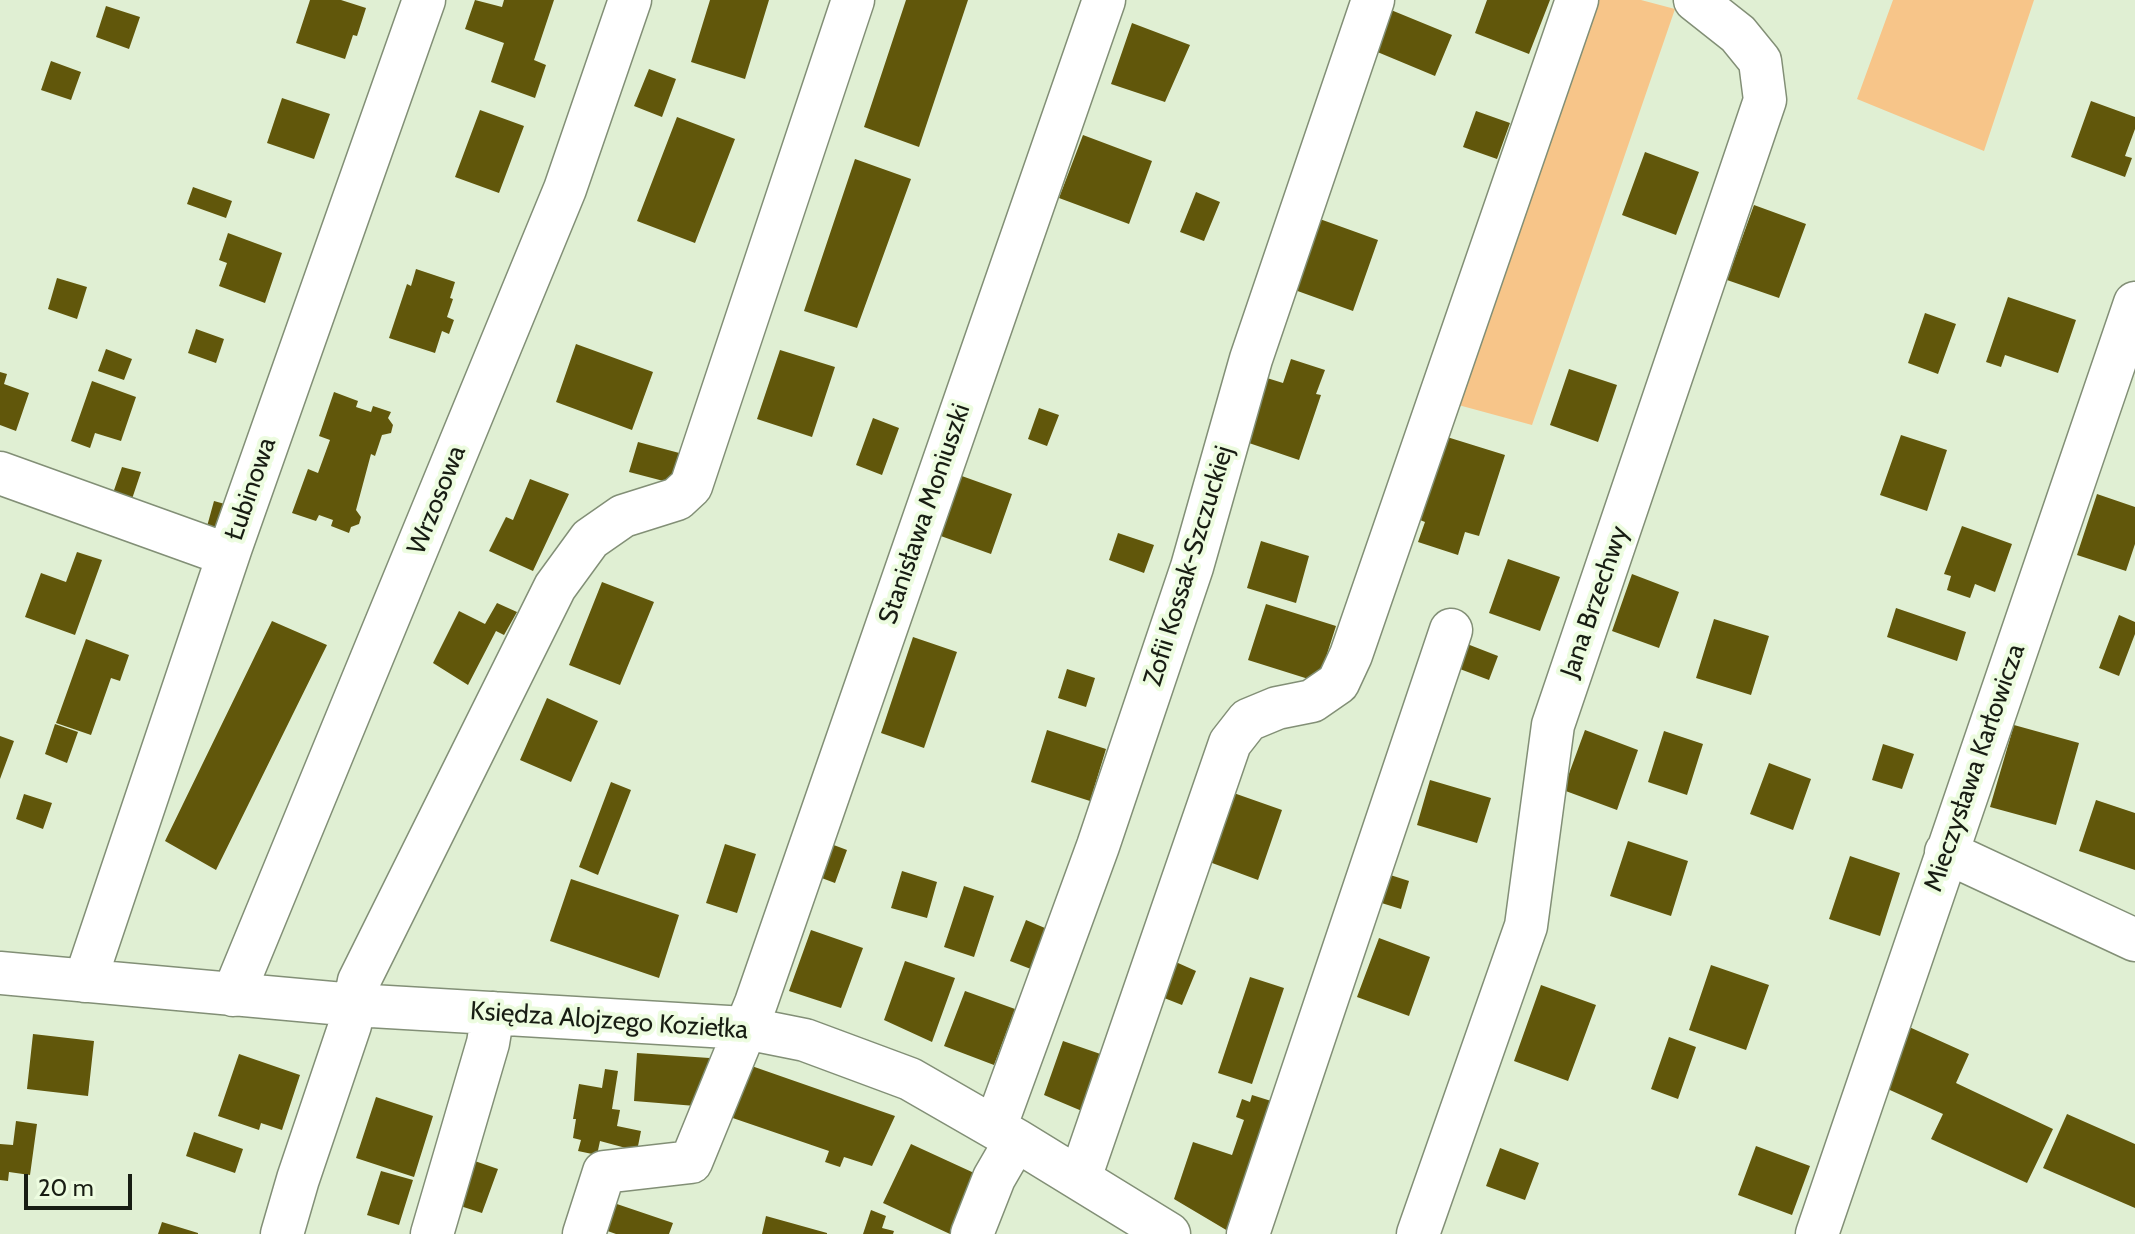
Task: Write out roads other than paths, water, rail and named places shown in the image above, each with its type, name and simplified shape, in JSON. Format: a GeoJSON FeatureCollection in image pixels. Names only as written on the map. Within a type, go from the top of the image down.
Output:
{"type":"FeatureCollection","features":[{"type":"Feature","properties":{"kind":"street","name":"Łubinowa"},"geometry":{"type":"LineString","coordinates":[[85,981],[228,555],[424,0]]}},
{"type":"Feature","properties":{"kind":"street","name":"Wrzosowa"},"geometry":{"type":"LineString","coordinates":[[233,995],[565,189],[630,0]]}},
{"type":"Feature","properties":{"kind":"street"},"geometry":{"type":"LineString","coordinates":[[282,1234],[350,1025],[359,981],[555,587],[590,539],[623,516],[677,499],[691,486],[853,0]]}},
{"type":"Feature","properties":{"kind":"street","name":"Stanisława Moniuszki"},"geometry":{"type":"LineString","coordinates":[[584,1234],[604,1172],[691,1162],[756,1003],[1104,0]]}},
{"type":"Feature","properties":{"kind":"street","name":"Zofii Kossak-Szczuckiej"},"geometry":{"type":"LineString","coordinates":[[972,1234],[994,1178],[1098,846],[1192,567],[1251,359],[1373,0]]}},
{"type":"Feature","properties":{"kind":"street"},"geometry":{"type":"LineString","coordinates":[[1080,1178],[1230,743],[1248,720],[1277,708],[1312,701],[1338,683],[1351,655],[1577,0]]}},
{"type":"Feature","properties":{"kind":"street","name":"Jana Brzechwy"},"geometry":{"type":"LineString","coordinates":[[1418,1234],[1526,926],[1553,725],[1765,100],[1760,61],[1738,34],[1695,0]]}},
{"type":"Feature","properties":{"kind":"street","name":"Mieczysława Karłowicza"},"geometry":{"type":"LineString","coordinates":[[1817,1234],[1946,852],[2123,379],[2135,303]]}},
{"type":"Feature","properties":{"kind":"street"},"geometry":{"type":"LineString","coordinates":[[0,473],[228,555]]}},
{"type":"Feature","properties":{"kind":"street"},"geometry":{"type":"LineString","coordinates":[[1248,1234],[1451,630]]}},
{"type":"Feature","properties":{"kind":"street"},"geometry":{"type":"LineString","coordinates":[[1946,852],[2135,940]]}},
{"type":"Feature","properties":{"kind":"street","name":"Księdza Alojzego Koziełka"},"geometry":{"type":"LineString","coordinates":[[0,973],[354,1005],[745,1028],[805,1040],[910,1079],[1169,1234]]}},
{"type":"Feature","properties":{"kind":"street"},"geometry":{"type":"LineString","coordinates":[[432,1234],[488,1043],[493,1013]]}}]}
